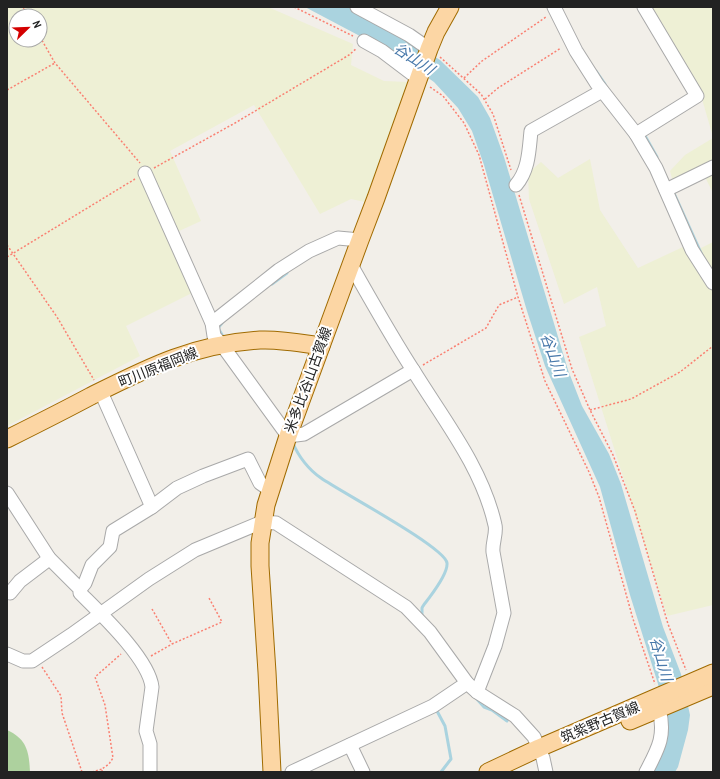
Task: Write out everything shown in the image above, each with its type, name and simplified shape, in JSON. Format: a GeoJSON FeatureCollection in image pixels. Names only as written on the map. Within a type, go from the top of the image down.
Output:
{"type":"FeatureCollection","features":[{"type":"Feature","properties":{"kind":"main road","name":"米多比谷山古賀線"},"geometry":{"type":"LineString","coordinates":[[272,772],[260,566],[262,522],[270,490],[288,436],[429,50],[436,32],[450,7]]}},
{"type":"Feature","properties":{"kind":"main road","name":"町川原福岡線"},"geometry":{"type":"LineString","coordinates":[[7,439],[142,371],[181,355],[208,347],[262,340],[321,346]]}},
{"type":"Feature","properties":{"kind":"main road","name":"筑紫野古賀線"},"geometry":{"type":"LineString","coordinates":[[515,772],[659,703],[713,673]]}},
{"type":"Feature","properties":{"kind":"main road","name":"筑紫野古賀線"},"geometry":{"type":"LineString","coordinates":[[688,688],[713,686]]}},
{"type":"Feature","properties":{"kind":"main road","name":"筑紫野古賀線"},"geometry":{"type":"LineString","coordinates":[[488,772],[542,759]]}},
{"type":"Feature","properties":{"kind":"street"},"geometry":{"type":"LineString","coordinates":[[357,7],[409,35],[429,50]]}},
{"type":"Feature","properties":{"kind":"street"},"geometry":{"type":"LineString","coordinates":[[636,134],[697,96],[644,7]]}},
{"type":"Feature","properties":{"kind":"street"},"geometry":{"type":"LineString","coordinates":[[555,9],[602,91],[636,134],[656,168],[692,250],[713,283]]}},
{"type":"Feature","properties":{"kind":"street"},"geometry":{"type":"LineString","coordinates":[[364,41],[419,79]]}},
{"type":"Feature","properties":{"kind":"street"},"geometry":{"type":"LineString","coordinates":[[516,185],[523,177],[527,163],[531,131],[602,91]]}},
{"type":"Feature","properties":{"kind":"street"},"geometry":{"type":"LineString","coordinates":[[666,190],[713,167]]}},
{"type":"Feature","properties":{"kind":"street"},"geometry":{"type":"LineString","coordinates":[[145,172],[212,323],[214,336],[288,436],[304,434],[413,370]]}},
{"type":"Feature","properties":{"kind":"street"},"geometry":{"type":"LineString","coordinates":[[212,323],[278,270],[309,251],[338,238],[360,240]]}},
{"type":"Feature","properties":{"kind":"street"},"geometry":{"type":"LineString","coordinates":[[351,266],[413,370],[448,423],[482,484],[496,526],[492,545],[504,613],[495,646],[477,692]]}},
{"type":"Feature","properties":{"kind":"street"},"geometry":{"type":"LineString","coordinates":[[100,392],[152,506]]}},
{"type":"Feature","properties":{"kind":"street"},"geometry":{"type":"LineString","coordinates":[[80,589],[85,583],[92,565],[110,547],[113,531],[177,488],[203,476],[248,459],[260,484],[270,490]]}},
{"type":"Feature","properties":{"kind":"street"},"geometry":{"type":"LineString","coordinates":[[7,493],[49,558],[80,589],[80,594],[130,646],[141,662],[152,687],[146,731],[150,744],[150,772]]}},
{"type":"Feature","properties":{"kind":"street"},"geometry":{"type":"LineString","coordinates":[[7,654],[23,661],[32,661],[37,659],[149,579],[195,550],[262,522],[276,523],[406,607],[430,632],[467,683],[477,692],[515,716],[534,737],[542,759]]}},
{"type":"Feature","properties":{"kind":"street"},"geometry":{"type":"LineString","coordinates":[[7,592],[10,593],[20,581],[49,558]]}},
{"type":"Feature","properties":{"kind":"street"},"geometry":{"type":"LineString","coordinates":[[292,772],[433,706],[467,683]]}},
{"type":"Feature","properties":{"kind":"street"},"geometry":{"type":"LineString","coordinates":[[646,772],[658,748],[662,734],[659,703]]}},
{"type":"Feature","properties":{"kind":"street"},"geometry":{"type":"LineString","coordinates":[[350,745],[363,772]]}},
{"type":"Feature","properties":{"kind":"path"},"geometry":{"type":"LineString","coordinates":[[7,258],[145,172],[235,123],[336,63],[349,55],[364,41],[294,7]]}},
{"type":"Feature","properties":{"kind":"path"},"geometry":{"type":"LineString","coordinates":[[464,78],[482,61],[555,9]]}},
{"type":"Feature","properties":{"kind":"path"},"geometry":{"type":"LineString","coordinates":[[484,99],[498,88],[572,41]]}},
{"type":"Feature","properties":{"kind":"path"},"geometry":{"type":"LineString","coordinates":[[46,48],[55,63],[139,162],[145,172]]}},
{"type":"Feature","properties":{"kind":"path"},"geometry":{"type":"LineString","coordinates":[[429,50],[446,61],[482,94],[493,114],[572,368],[612,455],[635,511],[688,688]]}},
{"type":"Feature","properties":{"kind":"path"},"geometry":{"type":"LineString","coordinates":[[7,90],[55,63]]}},
{"type":"Feature","properties":{"kind":"path"},"geometry":{"type":"LineString","coordinates":[[419,79],[443,96],[464,123],[479,155],[518,297],[545,381],[599,496],[633,620],[655,685],[659,703]]}},
{"type":"Feature","properties":{"kind":"path"},"geometry":{"type":"LineString","coordinates":[[7,245],[57,317],[100,392]]}},
{"type":"Feature","properties":{"kind":"path"},"geometry":{"type":"LineString","coordinates":[[413,370],[486,328],[499,305],[518,297]]}},
{"type":"Feature","properties":{"kind":"path"},"geometry":{"type":"LineString","coordinates":[[590,410],[630,399],[680,372],[713,346]]}},
{"type":"Feature","properties":{"kind":"path"},"geometry":{"type":"LineString","coordinates":[[141,662],[172,644],[222,622],[209,598]]}},
{"type":"Feature","properties":{"kind":"path"},"geometry":{"type":"LineString","coordinates":[[152,609],[172,644]]}},
{"type":"Feature","properties":{"kind":"path"},"geometry":{"type":"LineString","coordinates":[[92,772],[102,771],[113,758],[105,705],[95,678],[130,646]]}},
{"type":"Feature","properties":{"kind":"path"},"geometry":{"type":"LineString","coordinates":[[37,659],[61,696],[62,713],[82,772]]}},
{"type":"Feature","properties":{"kind":"green space"},"geometry":{"type":"Polygon","coordinates":[[[7,7],[268,7],[353,44],[351,65],[384,81],[408,82],[365,202],[351,199],[320,214],[254,105],[170,151],[201,221],[166,237],[192,293],[126,326],[140,356],[7,426],[7,7]]]}},
{"type":"Feature","properties":{"kind":"green space"},"geometry":{"type":"Polygon","coordinates":[[[648,7],[713,7],[713,137],[702,99],[648,7]]]}},
{"type":"Feature","properties":{"kind":"green space"},"geometry":{"type":"Polygon","coordinates":[[[713,138],[713,193],[701,169],[673,182],[670,171],[685,155],[713,138]]]}},
{"type":"Feature","properties":{"kind":"green space"},"geometry":{"type":"Polygon","coordinates":[[[590,159],[600,210],[638,268],[685,246],[689,254],[713,242],[713,605],[667,616],[579,337],[606,326],[597,287],[564,304],[529,199],[528,173],[541,162],[558,178],[590,159]]]}},
{"type":"Feature","properties":{"kind":"green space"},"geometry":{"type":"Polygon","coordinates":[[[7,730],[19,738],[26,747],[29,758],[30,772],[7,772],[7,730]]]}},
{"type":"Feature","properties":{"kind":"water","name":"谷山川"},"geometry":{"type":"Polygon","coordinates":[[[305,7],[351,7],[415,44],[440,60],[478,97],[490,118],[504,157],[568,370],[582,406],[609,454],[621,484],[663,627],[681,674],[690,715],[688,730],[678,767],[675,772],[651,772],[660,696],[658,684],[630,595],[600,487],[545,366],[527,311],[484,165],[472,131],[458,108],[434,82],[392,53],[305,7]]]}},
{"type":"Feature","properties":{"kind":"waterway"},"geometry":{"type":"LineString","coordinates":[[596,71],[605,84]]}},
{"type":"Feature","properties":{"kind":"waterway"},"geometry":{"type":"LineString","coordinates":[[644,134],[657,157]]}},
{"type":"Feature","properties":{"kind":"waterway"},"geometry":{"type":"LineString","coordinates":[[673,191],[702,255]]}},
{"type":"Feature","properties":{"kind":"waterway"},"geometry":{"type":"LineString","coordinates":[[272,284],[287,273]]}},
{"type":"Feature","properties":{"kind":"waterway"},"geometry":{"type":"LineString","coordinates":[[222,323],[218,328],[224,338]]}},
{"type":"Feature","properties":{"kind":"waterway"},"geometry":{"type":"LineString","coordinates":[[293,443],[304,462],[317,475],[390,519],[442,555],[447,563],[447,567],[438,586],[422,608],[422,617]]}},
{"type":"Feature","properties":{"kind":"waterway"},"geometry":{"type":"LineString","coordinates":[[475,697],[484,707],[492,710],[507,721]]}},
{"type":"Feature","properties":{"kind":"waterway"},"geometry":{"type":"LineString","coordinates":[[437,711],[445,726],[451,759],[441,772]]}}]}
